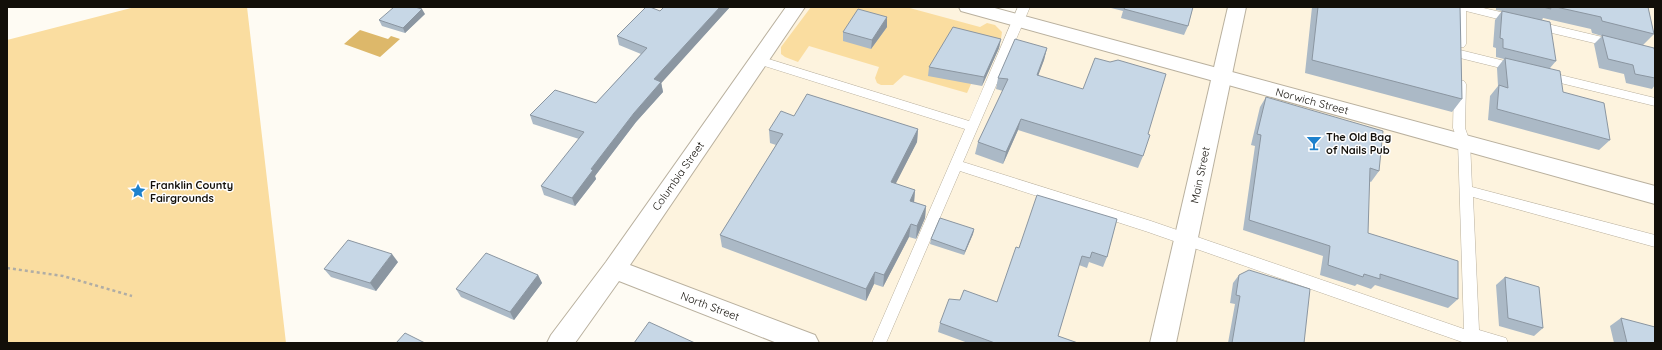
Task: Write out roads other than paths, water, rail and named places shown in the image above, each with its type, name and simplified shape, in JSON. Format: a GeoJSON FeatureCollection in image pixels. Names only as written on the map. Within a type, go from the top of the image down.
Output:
{"type":"FeatureCollection","features":[{"type":"Feature","properties":{"kind":"street","name":"Columbia Street"},"geometry":{"type":"LineString","coordinates":[[560,343],[614,269],[796,7]]}},
{"type":"Feature","properties":{"kind":"street","name":"Norwich Street"},"geometry":{"type":"LineString","coordinates":[[968,7],[1021,14],[1221,76],[1655,195]]}},
{"type":"Feature","properties":{"kind":"street","name":"Main Street"},"geometry":{"type":"LineString","coordinates":[[1163,343],[1237,7]]}},
{"type":"Feature","properties":{"kind":"street","name":"North Street"},"geometry":{"type":"LineString","coordinates":[[614,269],[806,343]]}},
{"type":"Feature","properties":{"kind":"lane"},"geometry":{"type":"LineString","coordinates":[[1472,338],[1464,142],[1459,128],[1462,7],[1625,46]]}},
{"type":"Feature","properties":{"kind":"lane"},"geometry":{"type":"LineString","coordinates":[[879,343],[1021,14]]}},
{"type":"Feature","properties":{"kind":"lane"},"geometry":{"type":"LineString","coordinates":[[1460,54],[1655,102]]}},
{"type":"Feature","properties":{"kind":"lane"},"geometry":{"type":"LineString","coordinates":[[759,60],[973,127]]}},
{"type":"Feature","properties":{"kind":"lane"},"geometry":{"type":"LineString","coordinates":[[956,165],[1186,239],[1472,338],[1501,343]]}},
{"type":"Feature","properties":{"kind":"lane"},"geometry":{"type":"LineString","coordinates":[[1466,190],[1655,241]]}},
{"type":"Feature","properties":{"kind":"place","name":"The Old Bag of Nails Pub"},"geometry":{"type":"Point","coordinates":[1314,143]}},
{"type":"Feature","properties":{"kind":"place","name":"Franklin County Fairgrounds"},"geometry":{"type":"Point","coordinates":[138,191]}}]}
